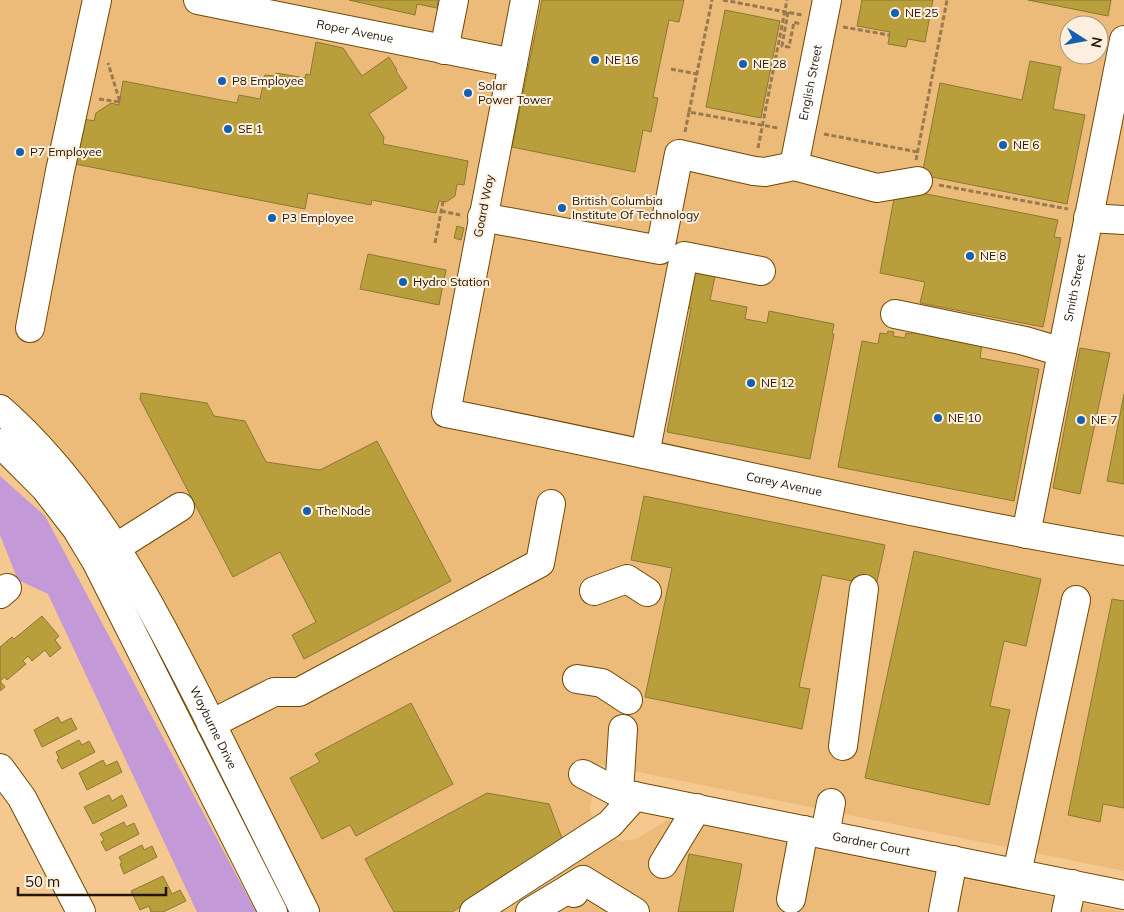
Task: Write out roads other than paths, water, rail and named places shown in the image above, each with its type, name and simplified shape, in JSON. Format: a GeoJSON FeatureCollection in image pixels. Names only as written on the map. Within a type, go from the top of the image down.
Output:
{"type":"FeatureCollection","features":[{"type":"Feature","properties":{"kind":"street"},"geometry":{"type":"LineString","coordinates":[[30,328],[88,96],[97,0]]}},
{"type":"Feature","properties":{"kind":"street","name":"Roper Avenue"},"geometry":{"type":"LineString","coordinates":[[198,0],[288,9],[444,50],[512,63]]}},
{"type":"Feature","properties":{"kind":"street"},"geometry":{"type":"LineString","coordinates":[[444,50],[454,0]]}},
{"type":"Feature","properties":{"kind":"street","name":"Goard Way"},"geometry":{"type":"LineString","coordinates":[[446,413],[470,216],[512,63],[525,0]]}},
{"type":"Feature","properties":{"kind":"street","name":"English Street"},"geometry":{"type":"LineString","coordinates":[[794,166],[827,0]]}},
{"type":"Feature","properties":{"kind":"street","name":"Smith Street"},"geometry":{"type":"LineString","coordinates":[[1026,534],[1062,352],[1080,214],[1124,40]]}},
{"type":"Feature","properties":{"kind":"street"},"geometry":{"type":"LineString","coordinates":[[470,216],[660,250],[679,154],[754,171],[765,172],[794,166],[876,188],[915,182]]}},
{"type":"Feature","properties":{"kind":"street"},"geometry":{"type":"LineString","coordinates":[[1080,214],[1124,220]]}},
{"type":"Feature","properties":{"kind":"street"},"geometry":{"type":"LineString","coordinates":[[645,454],[684,256],[761,271]]}},
{"type":"Feature","properties":{"kind":"street"},"geometry":{"type":"LineString","coordinates":[[895,314],[1025,341],[1062,352]]}},
{"type":"Feature","properties":{"kind":"street","name":"Wayburne Drive"},"geometry":{"type":"LineString","coordinates":[[0,409],[13,420],[52,462],[83,499],[106,554],[273,912]]}},
{"type":"Feature","properties":{"kind":"street","name":"Carey Avenue"},"geometry":{"type":"LineString","coordinates":[[446,413],[1026,534],[1124,551]]}},
{"type":"Feature","properties":{"kind":"street","name":"Wayburne Drive"},"geometry":{"type":"LineString","coordinates":[[0,443],[45,488],[76,528],[140,585],[305,912]]}},
{"type":"Feature","properties":{"kind":"street"},"geometry":{"type":"LineString","coordinates":[[211,724],[274,692],[299,692],[540,563],[551,504]]}},
{"type":"Feature","properties":{"kind":"street"},"geometry":{"type":"LineString","coordinates":[[106,554],[180,507]]}},
{"type":"Feature","properties":{"kind":"street"},"geometry":{"type":"LineString","coordinates":[[594,591],[627,579],[647,592]]}},
{"type":"Feature","properties":{"kind":"street"},"geometry":{"type":"LineString","coordinates":[[843,746],[864,590]]}},
{"type":"Feature","properties":{"kind":"street"},"geometry":{"type":"LineString","coordinates":[[1017,873],[1076,600]]}},
{"type":"Feature","properties":{"kind":"street"},"geometry":{"type":"LineString","coordinates":[[577,678],[602,683],[628,700]]}},
{"type":"Feature","properties":{"kind":"street"},"geometry":{"type":"LineString","coordinates":[[474,912],[610,824],[627,794],[623,729]]}},
{"type":"Feature","properties":{"kind":"street"},"geometry":{"type":"LineString","coordinates":[[0,768],[22,798],[72,905]]}},
{"type":"Feature","properties":{"kind":"street","name":"Gardner Court"},"geometry":{"type":"LineString","coordinates":[[583,774],[627,794],[1124,894]]}},
{"type":"Feature","properties":{"kind":"street"},"geometry":{"type":"LineString","coordinates":[[791,899],[814,832],[831,804]]}},
{"type":"Feature","properties":{"kind":"street"},"geometry":{"type":"LineString","coordinates":[[663,864],[697,808]]}},
{"type":"Feature","properties":{"kind":"street"},"geometry":{"type":"LineString","coordinates":[[943,912],[953,860]]}},
{"type":"Feature","properties":{"kind":"street"},"geometry":{"type":"LineString","coordinates":[[530,912],[572,890],[583,880],[635,912]]}},
{"type":"Feature","properties":{"kind":"street"},"geometry":{"type":"LineString","coordinates":[[1066,912],[1072,884]]}},
{"type":"Feature","properties":{"kind":"place","name":"NE 25"},"geometry":{"type":"Point","coordinates":[895,13]}},
{"type":"Feature","properties":{"kind":"place","name":"NE 16"},"geometry":{"type":"Point","coordinates":[595,60]}},
{"type":"Feature","properties":{"kind":"place","name":"NE 28"},"geometry":{"type":"Point","coordinates":[743,64]}},
{"type":"Feature","properties":{"kind":"place","name":"P8 Employee"},"geometry":{"type":"Point","coordinates":[222,81]}},
{"type":"Feature","properties":{"kind":"place","name":"Solar Power Tower"},"geometry":{"type":"Point","coordinates":[468,93]}},
{"type":"Feature","properties":{"kind":"place","name":"SE 1"},"geometry":{"type":"Point","coordinates":[228,129]}},
{"type":"Feature","properties":{"kind":"place","name":"NE 6"},"geometry":{"type":"Point","coordinates":[1003,145]}},
{"type":"Feature","properties":{"kind":"place","name":"P7 Employee"},"geometry":{"type":"Point","coordinates":[20,152]}},
{"type":"Feature","properties":{"kind":"place","name":"British Columbia Institute Of Technology"},"geometry":{"type":"Point","coordinates":[562,208]}},
{"type":"Feature","properties":{"kind":"place","name":"P3 Employee"},"geometry":{"type":"Point","coordinates":[272,218]}},
{"type":"Feature","properties":{"kind":"place","name":"NE 8"},"geometry":{"type":"Point","coordinates":[970,256]}},
{"type":"Feature","properties":{"kind":"place","name":"Hydro Station"},"geometry":{"type":"Point","coordinates":[403,282]}},
{"type":"Feature","properties":{"kind":"place","name":"NE 12"},"geometry":{"type":"Point","coordinates":[751,383]}},
{"type":"Feature","properties":{"kind":"place","name":"NE 10"},"geometry":{"type":"Point","coordinates":[938,418]}},
{"type":"Feature","properties":{"kind":"place","name":"NE 7"},"geometry":{"type":"Point","coordinates":[1081,420]}},
{"type":"Feature","properties":{"kind":"place","name":"The Node"},"geometry":{"type":"Point","coordinates":[307,511]}}]}
